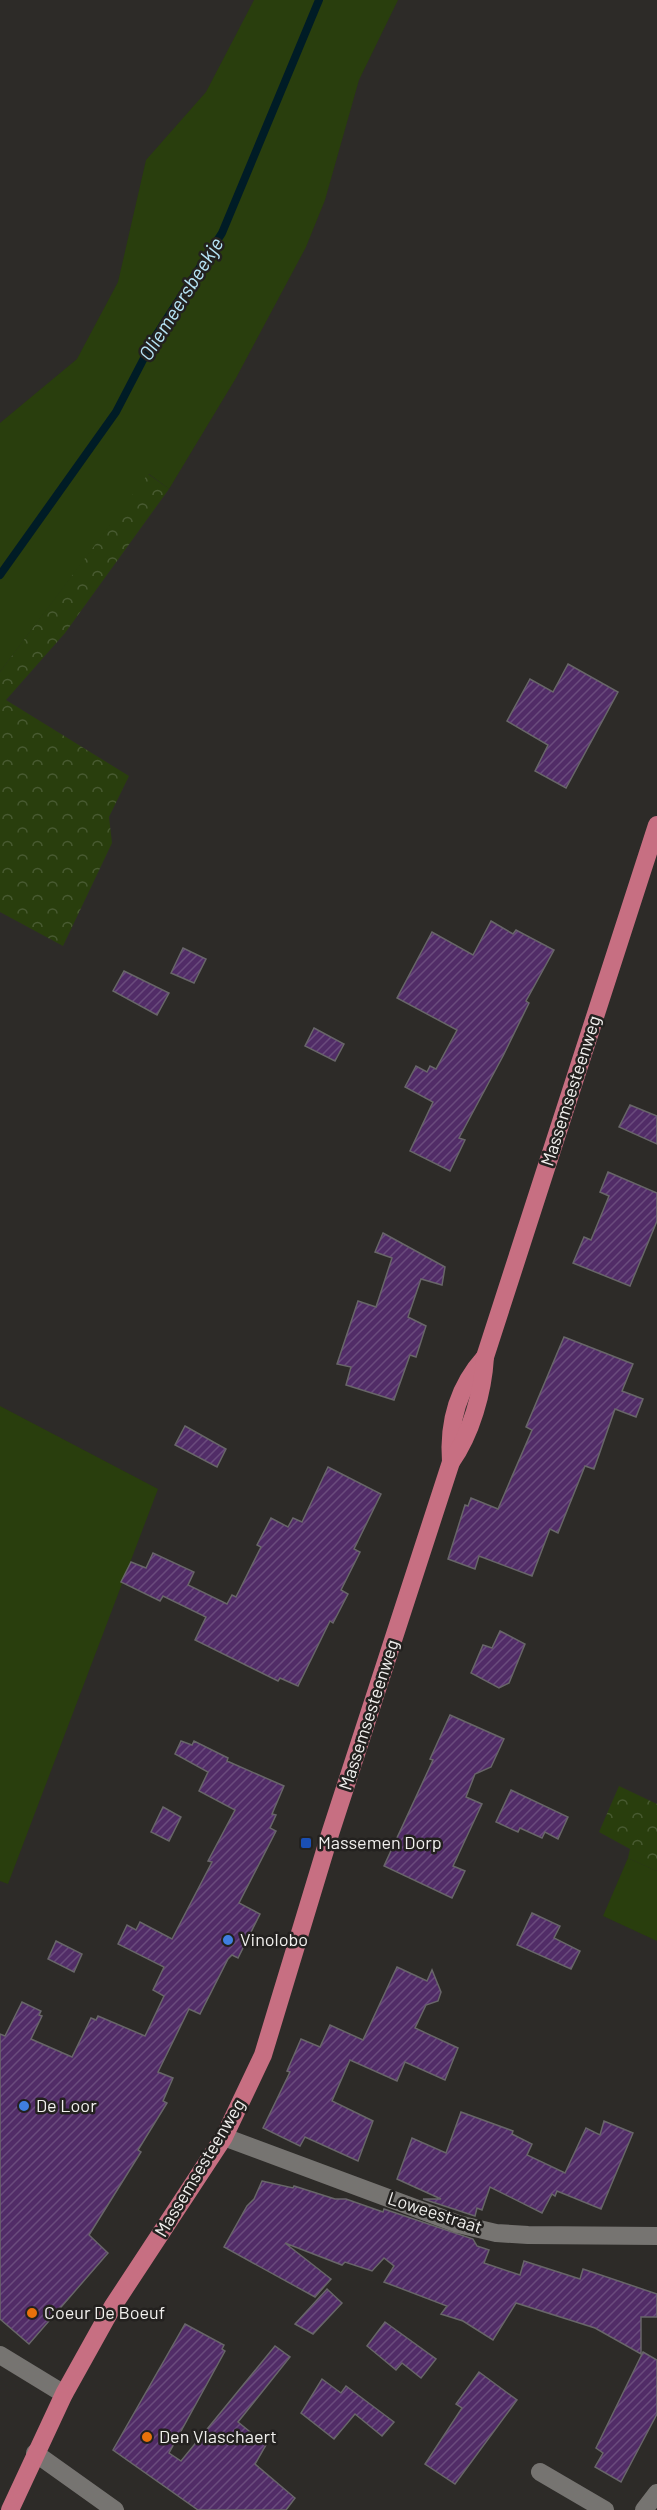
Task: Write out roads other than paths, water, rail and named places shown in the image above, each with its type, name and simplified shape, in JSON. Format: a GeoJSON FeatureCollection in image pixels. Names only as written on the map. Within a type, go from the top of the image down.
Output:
{"type":"FeatureCollection","features":[{"type":"Feature","properties":{"kind":"main road","name":"Massemsesteenweg"},"geometry":{"type":"LineString","coordinates":[[10,2510],[64,2394],[114,2306],[224,2137],[263,2055],[330,1834],[451,1462],[462,1447],[477,1402],[484,1379],[485,1357],[657,825]]}},
{"type":"Feature","properties":{"kind":"street","name":"Loweestraat"},"geometry":{"type":"LineString","coordinates":[[224,2137],[458,2224],[496,2233],[657,2236]]}},
{"type":"Feature","properties":{"kind":"street"},"geometry":{"type":"LineString","coordinates":[[0,2355],[64,2394]]}},
{"type":"Feature","properties":{"kind":"street"},"geometry":{"type":"LineString","coordinates":[[35,2453],[115,2510]]}},
{"type":"Feature","properties":{"kind":"street"},"geometry":{"type":"LineString","coordinates":[[540,2472],[605,2510]]}},
{"type":"Feature","properties":{"kind":"street"},"geometry":{"type":"LineString","coordinates":[[644,2510],[657,2493]]}},
{"type":"Feature","properties":{"kind":"waterway","name":"Oliemeersbeekje"},"geometry":{"type":"LineString","coordinates":[[0,575],[116,412],[155,337],[222,233],[319,0]]}},
{"type":"Feature","properties":{"kind":"place","name":"Massemen Dorp"},"geometry":{"type":"Point","coordinates":[306,1843]}},
{"type":"Feature","properties":{"kind":"place","name":"Vinolobo"},"geometry":{"type":"Point","coordinates":[228,1940]}},
{"type":"Feature","properties":{"kind":"place","name":"De Loor"},"geometry":{"type":"Point","coordinates":[24,2106]}},
{"type":"Feature","properties":{"kind":"place","name":"Coeur De Boeuf"},"geometry":{"type":"Point","coordinates":[32,2313]}},
{"type":"Feature","properties":{"kind":"place","name":"Den Vlaschaert"},"geometry":{"type":"Point","coordinates":[147,2437]}}]}
